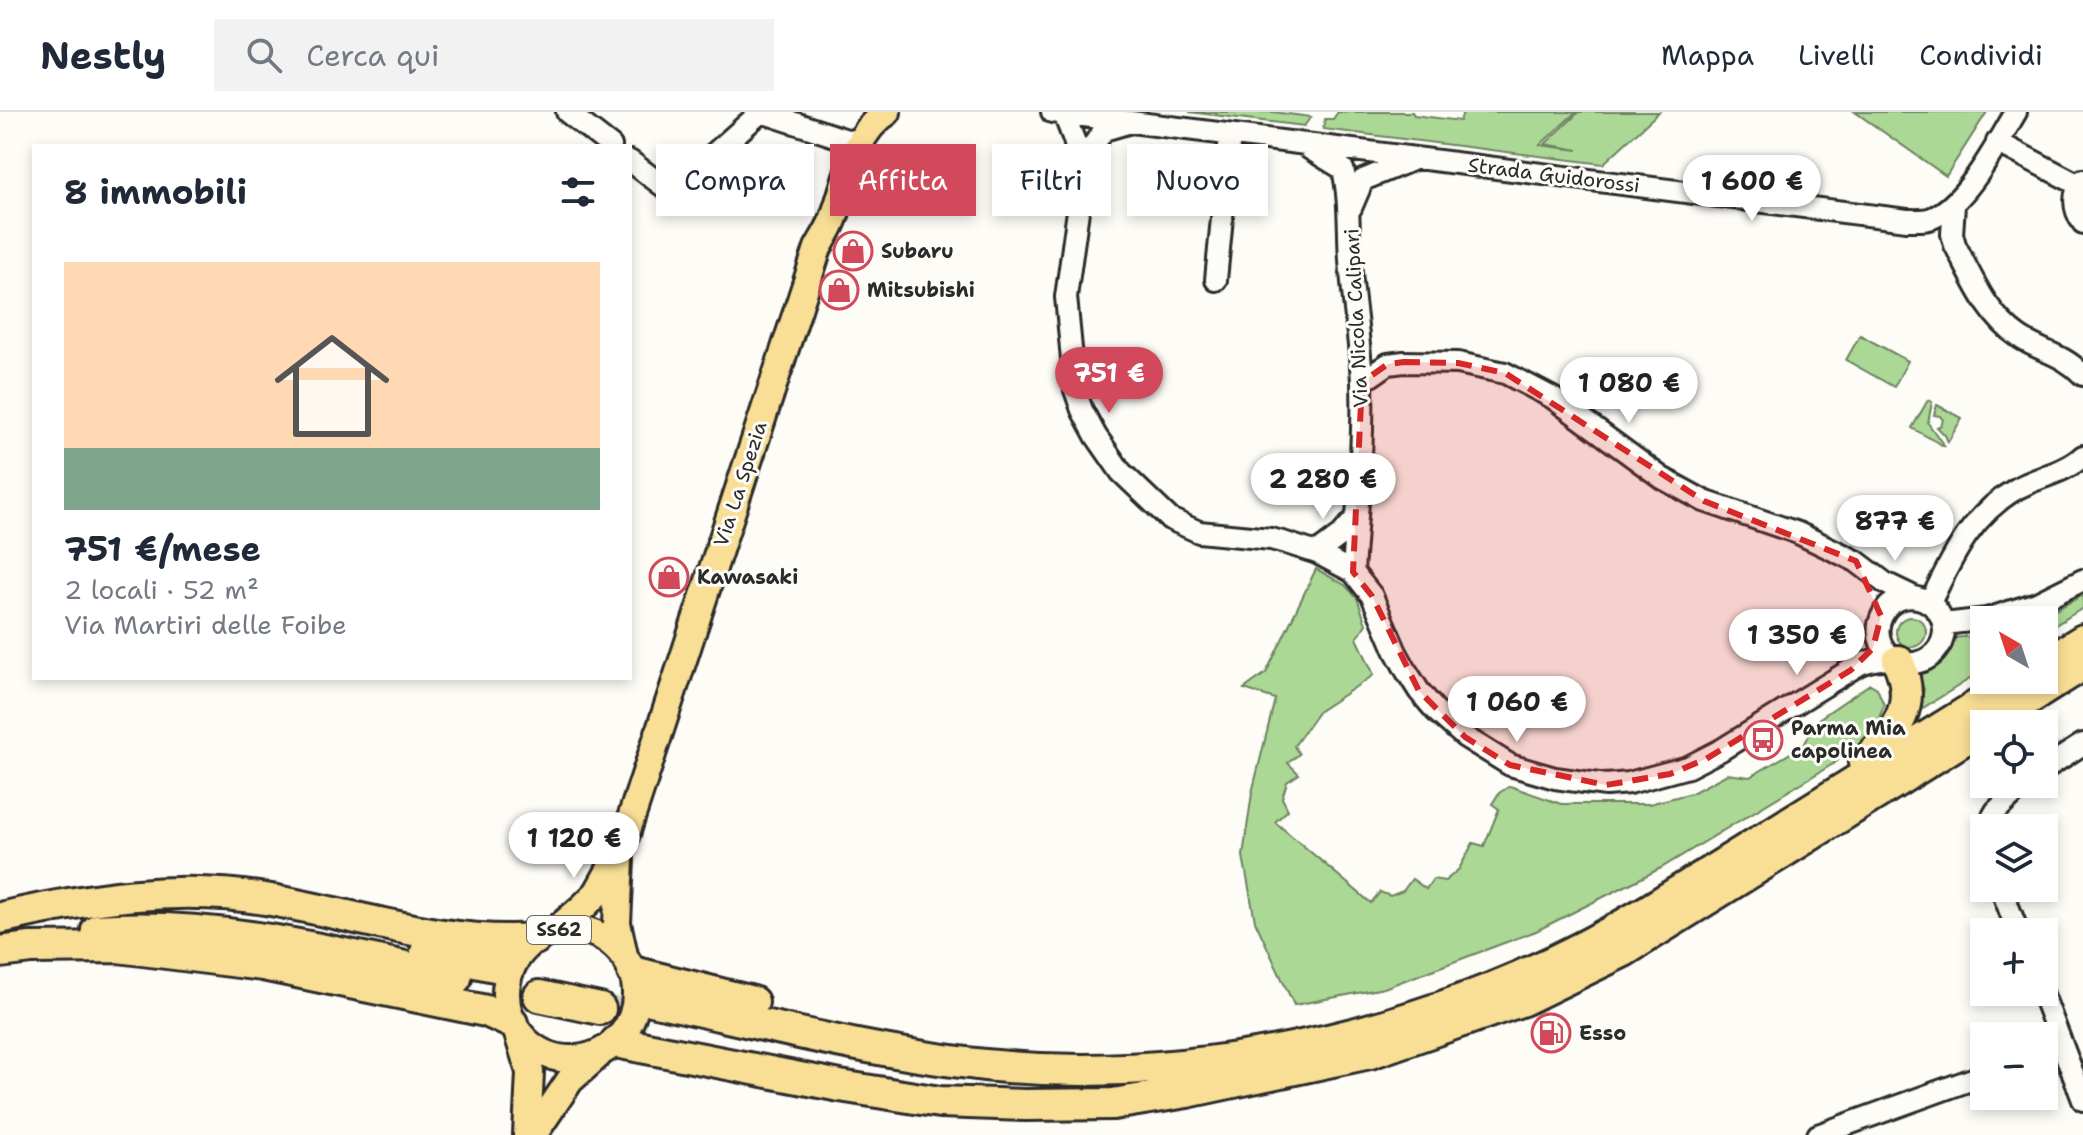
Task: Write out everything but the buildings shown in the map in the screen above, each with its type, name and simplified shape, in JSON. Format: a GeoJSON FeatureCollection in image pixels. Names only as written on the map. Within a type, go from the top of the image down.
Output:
{"type":"FeatureCollection","features":[{"type":"Feature","properties":{"kind":"highway"},"geometry":{"type":"LineString","coordinates":[[2058,655],[2083,640]]}},
{"type":"Feature","properties":{"kind":"highway"},"geometry":{"type":"LineString","coordinates":[[1717,867],[1861,766],[1885,742],[1897,727],[1907,700],[1907,687],[1896,660]]}},
{"type":"Feature","properties":{"kind":"highway"},"geometry":{"type":"LineString","coordinates":[[2011,710],[2083,665]]}},
{"type":"Feature","properties":{"kind":"highway"},"geometry":{"type":"LineString","coordinates":[[1232,1082],[1172,1087],[1043,1089],[992,1085],[892,1071],[650,1010],[975,1064],[1066,1069],[1165,1066],[1303,1045],[1375,1028],[1453,1002],[1589,943],[1633,919],[1995,694]]}},
{"type":"Feature","properties":{"kind":"highway"},"geometry":{"type":"LineString","coordinates":[[608,1048],[940,1102],[1025,1105],[1113,1104],[1187,1092],[1370,1053],[1523,1000],[1624,951],[1970,736]]}},
{"type":"Feature","properties":{"kind":"highway"},"geometry":{"type":"LineString","coordinates":[[0,918],[61,904],[149,894],[208,892],[265,899],[453,938],[503,942],[545,935]]}},
{"type":"Feature","properties":{"kind":"highway"},"geometry":{"type":"LineString","coordinates":[[0,925],[55,915],[112,910],[203,911],[301,925],[492,976],[286,943],[165,929],[108,929],[0,945]]}},
{"type":"Feature","properties":{"kind":"highway"},"geometry":{"type":"LineString","coordinates":[[0,952],[31,948],[118,947],[263,965],[486,1011],[515,1028]]}},
{"type":"Feature","properties":{"kind":"highway"},"geometry":{"type":"LineString","coordinates":[[628,964],[782,1009],[944,1040],[1093,1057],[1139,1058],[1165,1066]]}},
{"type":"Feature","properties":{"kind":"highway"},"geometry":{"type":"LineString","coordinates":[[541,986],[602,1000]]}},
{"type":"Feature","properties":{"kind":"main road","name":"Via La Spezia"},"geometry":{"type":"LineString","coordinates":[[816,253],[821,217],[847,140],[863,112]]}},
{"type":"Feature","properties":{"kind":"main road","name":"Via La Spezia"},"geometry":{"type":"LineString","coordinates":[[530,1135],[530,1072],[508,1015],[505,993],[509,972],[519,954],[583,907],[597,893],[620,852],[816,253],[833,220],[861,141],[873,122],[887,112]]}},
{"type":"Feature","properties":{"kind":"main road","name":"Via La Spezia"},"geometry":{"type":"LineString","coordinates":[[530,1135],[570,1080],[628,1027],[635,1010],[637,991],[617,923],[620,852]]}},
{"type":"Feature","properties":{"kind":"main road","name":"SS62"},"geometry":{"type":"LineString","coordinates":[[545,935],[574,929],[593,932],[610,942],[628,964]]}},
{"type":"Feature","properties":{"kind":"main road"},"geometry":{"type":"LineString","coordinates":[[515,1028],[531,1047],[547,1056],[565,1060],[583,1059],[608,1048]]}},
{"type":"Feature","properties":{"kind":"street"},"geometry":{"type":"LineString","coordinates":[[567,112],[608,144]]}},
{"type":"Feature","properties":{"kind":"street"},"geometry":{"type":"LineString","coordinates":[[632,163],[671,192],[761,112],[847,140]]}},
{"type":"Feature","properties":{"kind":"street"},"geometry":{"type":"LineString","coordinates":[[2016,112],[1954,205],[1952,234],[1989,308],[2003,325],[2023,340],[2073,365],[2083,375]]}},
{"type":"Feature","properties":{"kind":"street"},"geometry":{"type":"LineString","coordinates":[[1058,113],[1075,144]]}},
{"type":"Feature","properties":{"kind":"street","name":"Strada Guidorossi"},"geometry":{"type":"LineString","coordinates":[[1058,113],[1907,220],[1930,220],[1954,205]]}},
{"type":"Feature","properties":{"kind":"street"},"geometry":{"type":"LineString","coordinates":[[1094,144],[1104,130],[1131,122]]}},
{"type":"Feature","properties":{"kind":"street"},"geometry":{"type":"LineString","coordinates":[[1216,280],[1230,135]]}},
{"type":"Feature","properties":{"kind":"street"},"geometry":{"type":"LineString","coordinates":[[1997,142],[2081,183],[2075,194],[2075,204],[2083,223]]}},
{"type":"Feature","properties":{"kind":"street","name":"Via Nicola Calipari"},"geometry":{"type":"LineString","coordinates":[[1301,143],[1343,169],[1350,212],[1350,259],[1362,382],[1362,465],[1355,519],[1353,572]]}},
{"type":"Feature","properties":{"kind":"street","name":"Via Nicola Calipari"},"geometry":{"type":"LineString","coordinates":[[1350,212],[1363,180],[1416,158]]}},
{"type":"Feature","properties":{"kind":"street"},"geometry":{"type":"LineString","coordinates":[[1077,216],[1066,297],[1075,390],[1091,429],[1121,472],[1170,519],[1199,532],[1271,539],[1317,553],[1353,572],[1372,596],[1396,652],[1419,691],[1465,737],[1510,765],[1555,778],[1606,785],[1629,783],[1688,767],[1860,664],[1867,657],[1891,604],[1906,598],[1922,600]]}},
{"type":"Feature","properties":{"kind":"street"},"geometry":{"type":"LineString","coordinates":[[1359,348],[1388,364],[1458,363],[1505,373],[1553,398],[1662,478],[1693,495],[1798,533],[1856,561],[1885,583],[1936,609],[1944,624],[1944,635],[1941,645],[1927,659],[1907,663],[1882,659],[1860,664]]}},
{"type":"Feature","properties":{"kind":"street"},"geometry":{"type":"LineString","coordinates":[[1362,382],[1388,364]]}},
{"type":"Feature","properties":{"kind":"street"},"geometry":{"type":"LineString","coordinates":[[1922,600],[1969,530],[1999,501],[2016,489],[2074,464],[2083,456]]}},
{"type":"Feature","properties":{"kind":"street"},"geometry":{"type":"LineString","coordinates":[[1317,553],[1341,535],[1355,519]]}},
{"type":"Feature","properties":{"kind":"street"},"geometry":{"type":"LineString","coordinates":[[1856,561],[1871,585],[1884,649],[1896,660]]}},
{"type":"Feature","properties":{"kind":"street"},"geometry":{"type":"LineString","coordinates":[[1944,624],[1987,619],[2037,603],[2083,580]]}},
{"type":"Feature","properties":{"kind":"street"},"geometry":{"type":"LineString","coordinates":[[2058,760],[2083,744]]}},
{"type":"Feature","properties":{"kind":"street"},"geometry":{"type":"LineString","coordinates":[[1994,814],[2010,798]]}},
{"type":"Feature","properties":{"kind":"street"},"geometry":{"type":"LineString","coordinates":[[2058,1058],[2083,1100]]}},
{"type":"Feature","properties":{"kind":"street"},"geometry":{"type":"LineString","coordinates":[[1818,1135],[1970,1080]]}},
{"type":"Feature","properties":{"kind":"highlighted area"},"geometry":{"type":"Polygon","coordinates":[[[1404,362],[1458,363],[1505,373],[1704,501],[1856,561],[1881,616],[1873,648],[1851,670],[1706,759],[1670,774],[1606,785],[1510,765],[1465,737],[1419,691],[1372,596],[1353,572],[1362,382],[1388,364],[1404,362]]]}},
{"type":"Feature","properties":{"kind":"green space"},"geometry":{"type":"Polygon","coordinates":[[[1189,112],[1273,112],[1311,117],[1304,126],[1189,112]]]}},
{"type":"Feature","properties":{"kind":"green space"},"geometry":{"type":"Polygon","coordinates":[[[1338,112],[1412,112],[1414,115],[1460,121],[1463,112],[1576,112],[1540,145],[1578,150],[1545,144],[1579,112],[1659,112],[1603,164],[1323,129],[1325,119],[1333,119],[1338,112]]]}},
{"type":"Feature","properties":{"kind":"green space"},"geometry":{"type":"Polygon","coordinates":[[[1855,112],[1987,112],[1946,176],[1855,112]]]}},
{"type":"Feature","properties":{"kind":"green space"},"geometry":{"type":"Polygon","coordinates":[[[1860,335],[1908,361],[1894,387],[1846,360],[1860,335]]]}},
{"type":"Feature","properties":{"kind":"green space"},"geometry":{"type":"Polygon","coordinates":[[[1928,400],[1932,402],[1928,423],[1945,447],[1912,428],[1928,400]]]}},
{"type":"Feature","properties":{"kind":"green space"},"geometry":{"type":"Polygon","coordinates":[[[1937,405],[1962,418],[1948,442],[1937,427],[1943,420],[1934,415],[1937,405]]]}},
{"type":"Feature","properties":{"kind":"green space"},"geometry":{"type":"Polygon","coordinates":[[[1316,569],[1345,585],[1357,598],[1366,624],[1357,638],[1374,675],[1319,711],[1294,746],[1299,754],[1288,763],[1299,774],[1287,782],[1282,798],[1288,810],[1275,822],[1371,903],[1380,892],[1390,896],[1403,891],[1412,879],[1426,889],[1433,879],[1445,881],[1459,869],[1473,843],[1484,846],[1499,809],[1492,804],[1499,793],[1510,786],[1561,804],[1649,804],[1692,793],[1727,774],[1750,777],[1804,745],[1817,720],[1870,684],[1877,688],[1884,705],[1873,734],[1833,764],[1661,868],[1536,931],[1384,988],[1294,1005],[1255,921],[1243,856],[1252,793],[1275,699],[1244,689],[1266,673],[1316,569]]]}},
{"type":"Feature","properties":{"kind":"green space"},"geometry":{"type":"Polygon","coordinates":[[[2083,595],[2083,608],[2058,623],[2058,609],[2083,595]]]}},
{"type":"Feature","properties":{"kind":"green space"},"geometry":{"type":"Polygon","coordinates":[[[1911,617],[1917,618],[1925,626],[1925,638],[1917,646],[1911,647],[1905,646],[1897,638],[1896,632],[1897,626],[1905,618],[1911,617]]]}},
{"type":"Feature","properties":{"kind":"green space"},"geometry":{"type":"Polygon","coordinates":[[[1970,636],[1970,679],[1918,711],[1924,689],[1916,673],[1939,660],[1953,638],[1970,636]]]}},
{"type":"Feature","properties":{"kind":"tunnel"},"geometry":{"type":"LineString","coordinates":[[490,986],[539,996]]}},
{"type":"Feature","properties":{"kind":"tunnel"},"geometry":{"type":"LineString","coordinates":[[600,1009],[648,1019]]}},
{"type":"Feature","properties":{"kind":"place","name":"Subaru"},"geometry":{"type":"Point","coordinates":[853,251]}},
{"type":"Feature","properties":{"kind":"place","name":"Mitsubishi"},"geometry":{"type":"Point","coordinates":[839,290]}},
{"type":"Feature","properties":{"kind":"place","name":"Kawasaki"},"geometry":{"type":"Point","coordinates":[669,577]}},
{"type":"Feature","properties":{"kind":"place","name":"Parma Mia capolinea"},"geometry":{"type":"Point","coordinates":[1763,740]}},
{"type":"Feature","properties":{"kind":"place","name":"Esso"},"geometry":{"type":"Point","coordinates":[1551,1033]}}]}
